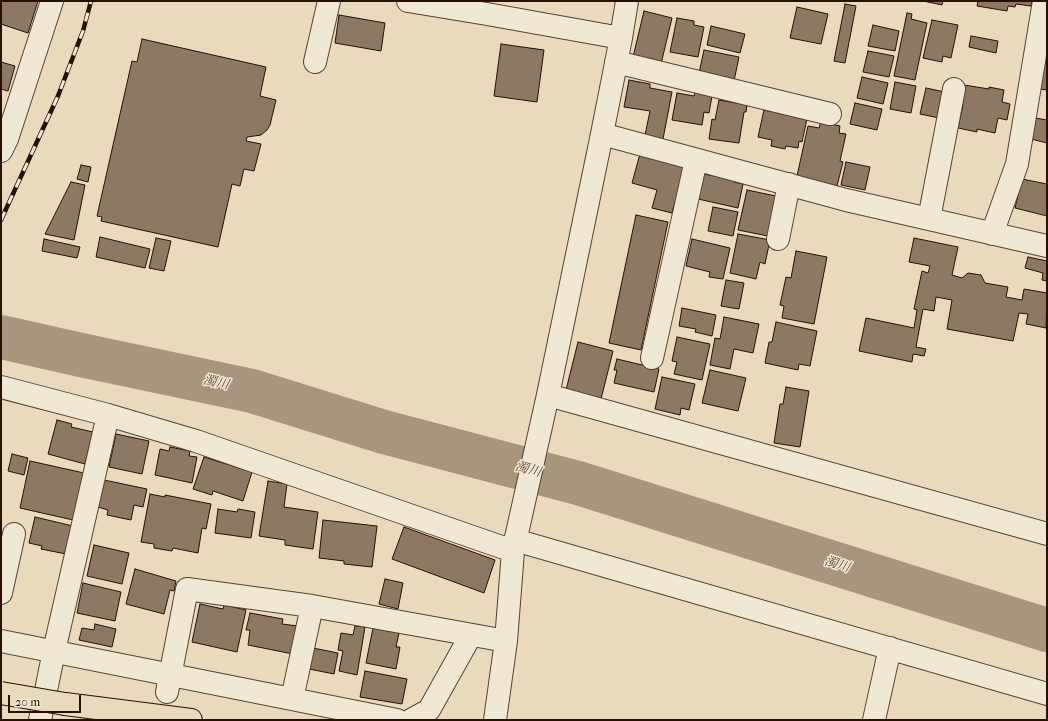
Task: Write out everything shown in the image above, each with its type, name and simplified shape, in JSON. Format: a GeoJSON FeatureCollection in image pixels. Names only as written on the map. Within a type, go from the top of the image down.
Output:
{"type":"FeatureCollection","features":[{"type":"Feature","properties":{"kind":"highway"},"geometry":{"type":"LineString","coordinates":[[1,693],[65,704],[191,720]]}},
{"type":"Feature","properties":{"kind":"street"},"geometry":{"type":"LineString","coordinates":[[1,151],[7,139],[52,1]]}},
{"type":"Feature","properties":{"kind":"street"},"geometry":{"type":"LineString","coordinates":[[315,62],[329,1]]}},
{"type":"Feature","properties":{"kind":"street"},"geometry":{"type":"LineString","coordinates":[[408,1],[621,38]]}},
{"type":"Feature","properties":{"kind":"street"},"geometry":{"type":"LineString","coordinates":[[495,720],[506,641],[515,538],[548,396],[602,134],[627,1]]}},
{"type":"Feature","properties":{"kind":"street"},"geometry":{"type":"LineString","coordinates":[[992,234],[1017,164],[1044,1]]}},
{"type":"Feature","properties":{"kind":"street"},"geometry":{"type":"LineString","coordinates":[[616,62],[830,114]]}},
{"type":"Feature","properties":{"kind":"street"},"geometry":{"type":"LineString","coordinates":[[929,219],[954,89]]}},
{"type":"Feature","properties":{"kind":"street"},"geometry":{"type":"LineString","coordinates":[[602,134],[846,200],[1047,246]]}},
{"type":"Feature","properties":{"kind":"street"},"geometry":{"type":"LineString","coordinates":[[652,358],[696,160]]}},
{"type":"Feature","properties":{"kind":"street"},"geometry":{"type":"LineString","coordinates":[[778,239],[789,184]]}},
{"type":"Feature","properties":{"kind":"street"},"geometry":{"type":"LineString","coordinates":[[1,387],[108,415],[515,538],[1047,694]]}},
{"type":"Feature","properties":{"kind":"street"},"geometry":{"type":"LineString","coordinates":[[548,396],[1047,534]]}},
{"type":"Feature","properties":{"kind":"street"},"geometry":{"type":"LineString","coordinates":[[40,720],[54,651],[108,415]]}},
{"type":"Feature","properties":{"kind":"street"},"geometry":{"type":"LineString","coordinates":[[1,593],[14,534]]}},
{"type":"Feature","properties":{"kind":"street"},"geometry":{"type":"LineString","coordinates":[[168,683],[187,589],[312,606],[506,641]]}},
{"type":"Feature","properties":{"kind":"street"},"geometry":{"type":"LineString","coordinates":[[292,699],[312,606]]}},
{"type":"Feature","properties":{"kind":"street"},"geometry":{"type":"LineString","coordinates":[[411,720],[429,710],[471,635]]}},
{"type":"Feature","properties":{"kind":"street"},"geometry":{"type":"LineString","coordinates":[[1,641],[54,651],[168,683],[292,699],[396,720]]}},
{"type":"Feature","properties":{"kind":"street"},"geometry":{"type":"LineString","coordinates":[[874,720],[890,648]]}},
{"type":"Feature","properties":{"kind":"building"},"geometry":{"type":"Polygon","coordinates":[[[1,1],[38,1],[28,33],[1,24],[1,1]]]}},
{"type":"Feature","properties":{"kind":"building"},"geometry":{"type":"Polygon","coordinates":[[[923,1],[943,1],[942,5],[923,1]]]}},
{"type":"Feature","properties":{"kind":"building"},"geometry":{"type":"Polygon","coordinates":[[[978,1],[1032,1],[1031,6],[1016,4],[1015,7],[1008,6],[1007,11],[977,6],[978,1]]]}},
{"type":"Feature","properties":{"kind":"building"},"geometry":{"type":"Polygon","coordinates":[[[845,4],[856,6],[845,63],[834,61],[845,4]]]}},
{"type":"Feature","properties":{"kind":"building"},"geometry":{"type":"Polygon","coordinates":[[[797,7],[828,14],[821,44],[790,38],[797,7]]]}},
{"type":"Feature","properties":{"kind":"building"},"geometry":{"type":"Polygon","coordinates":[[[644,11],[672,18],[661,64],[633,57],[644,11]]]}},
{"type":"Feature","properties":{"kind":"building"},"geometry":{"type":"Polygon","coordinates":[[[907,13],[912,14],[911,19],[927,23],[915,80],[894,76],[907,13]]]}},
{"type":"Feature","properties":{"kind":"building"},"geometry":{"type":"Polygon","coordinates":[[[339,15],[385,23],[381,51],[335,43],[339,15]]]}},
{"type":"Feature","properties":{"kind":"building"},"geometry":{"type":"Polygon","coordinates":[[[677,18],[694,21],[694,25],[704,27],[698,57],[670,52],[677,18]]]}},
{"type":"Feature","properties":{"kind":"building"},"geometry":{"type":"Polygon","coordinates":[[[932,20],[958,25],[951,58],[943,56],[942,62],[923,58],[932,20]]]}},
{"type":"Feature","properties":{"kind":"building"},"geometry":{"type":"Polygon","coordinates":[[[873,25],[899,31],[895,51],[868,46],[873,25]]]}},
{"type":"Feature","properties":{"kind":"building"},"geometry":{"type":"Polygon","coordinates":[[[711,26],[745,34],[740,53],[707,45],[711,26]]]}},
{"type":"Feature","properties":{"kind":"building"},"geometry":{"type":"Polygon","coordinates":[[[971,36],[998,41],[996,53],[969,47],[971,36]]]}},
{"type":"Feature","properties":{"kind":"building"},"geometry":{"type":"Polygon","coordinates":[[[142,39],[266,67],[260,96],[276,100],[270,125],[261,135],[247,137],[246,141],[261,144],[254,171],[244,169],[240,186],[232,184],[218,247],[101,221],[102,217],[97,216],[132,61],[137,62],[142,39]]]}},
{"type":"Feature","properties":{"kind":"building"},"geometry":{"type":"Polygon","coordinates":[[[501,44],[544,50],[537,102],[494,96],[501,44]]]}},
{"type":"Feature","properties":{"kind":"building"},"geometry":{"type":"Polygon","coordinates":[[[1047,45],[1047,90],[1039,89],[1047,45]]]}},
{"type":"Feature","properties":{"kind":"building"},"geometry":{"type":"Polygon","coordinates":[[[704,50],[739,57],[734,81],[699,73],[704,50]]]}},
{"type":"Feature","properties":{"kind":"building"},"geometry":{"type":"Polygon","coordinates":[[[868,51],[894,56],[889,77],[863,72],[868,51]]]}},
{"type":"Feature","properties":{"kind":"building"},"geometry":{"type":"Polygon","coordinates":[[[1,62],[15,66],[8,91],[1,89],[1,62]]]}},
{"type":"Feature","properties":{"kind":"building"},"geometry":{"type":"Polygon","coordinates":[[[862,77],[888,83],[883,104],[857,98],[862,77]]]}},
{"type":"Feature","properties":{"kind":"building"},"geometry":{"type":"Polygon","coordinates":[[[629,80],[650,84],[650,88],[672,92],[663,139],[645,135],[650,111],[624,107],[629,80]]]}},
{"type":"Feature","properties":{"kind":"building"},"geometry":{"type":"Polygon","coordinates":[[[895,82],[916,86],[911,113],[890,109],[895,82]]]}},
{"type":"Feature","properties":{"kind":"building"},"geometry":{"type":"Polygon","coordinates":[[[964,85],[1004,90],[1002,102],[1010,104],[1007,120],[998,118],[995,133],[977,129],[977,132],[958,128],[963,105],[960,104],[964,85]]]}},
{"type":"Feature","properties":{"kind":"building"},"geometry":{"type":"Polygon","coordinates":[[[926,88],[945,92],[939,118],[920,114],[926,88]]]}},
{"type":"Feature","properties":{"kind":"building"},"geometry":{"type":"Polygon","coordinates":[[[677,93],[694,96],[695,93],[712,96],[709,113],[704,112],[702,125],[672,120],[677,93]]]}},
{"type":"Feature","properties":{"kind":"building"},"geometry":{"type":"Polygon","coordinates":[[[719,100],[747,105],[746,112],[744,112],[739,143],[709,139],[712,119],[715,120],[719,100]]]}},
{"type":"Feature","properties":{"kind":"building"},"geometry":{"type":"Polygon","coordinates":[[[855,103],[882,109],[877,130],[850,124],[855,103]]]}},
{"type":"Feature","properties":{"kind":"building"},"geometry":{"type":"Polygon","coordinates":[[[764,110],[807,119],[802,142],[799,141],[798,148],[786,146],[785,149],[771,146],[772,140],[758,137],[764,110]]]}},
{"type":"Feature","properties":{"kind":"building"},"geometry":{"type":"Polygon","coordinates":[[[1035,118],[1047,120],[1047,143],[1031,139],[1035,118]]]}},
{"type":"Feature","properties":{"kind":"building"},"geometry":{"type":"Polygon","coordinates":[[[821,122],[840,126],[839,133],[846,134],[840,161],[843,162],[837,186],[797,176],[808,126],[819,128],[821,122]]]}},
{"type":"Feature","properties":{"kind":"building"},"geometry":{"type":"Polygon","coordinates":[[[640,154],[685,167],[672,213],[652,208],[657,190],[632,183],[640,154]]]}},
{"type":"Feature","properties":{"kind":"building"},"geometry":{"type":"Polygon","coordinates":[[[846,162],[870,167],[865,190],[841,185],[846,162]]]}},
{"type":"Feature","properties":{"kind":"building"},"geometry":{"type":"Polygon","coordinates":[[[81,165],[91,167],[88,182],[77,179],[81,165]]]}},
{"type":"Feature","properties":{"kind":"building"},"geometry":{"type":"Polygon","coordinates":[[[703,174],[735,179],[734,182],[743,184],[738,208],[698,199],[703,174]]]}},
{"type":"Feature","properties":{"kind":"building"},"geometry":{"type":"Polygon","coordinates":[[[1022,179],[1047,184],[1047,216],[1015,208],[1022,179]]]}},
{"type":"Feature","properties":{"kind":"building"},"geometry":{"type":"Polygon","coordinates":[[[71,182],[85,185],[74,240],[45,234],[71,182]]]}},
{"type":"Feature","properties":{"kind":"building"},"geometry":{"type":"Polygon","coordinates":[[[747,190],[776,196],[768,236],[738,230],[747,190]]]}},
{"type":"Feature","properties":{"kind":"building"},"geometry":{"type":"Polygon","coordinates":[[[713,207],[738,212],[733,236],[708,231],[713,207]]]}},
{"type":"Feature","properties":{"kind":"building"},"geometry":{"type":"Polygon","coordinates":[[[636,215],[668,222],[641,350],[609,343],[636,215]]]}},
{"type":"Feature","properties":{"kind":"building"},"geometry":{"type":"Polygon","coordinates":[[[738,234],[770,240],[765,264],[760,262],[756,279],[730,273],[738,234]]]}},
{"type":"Feature","properties":{"kind":"building"},"geometry":{"type":"Polygon","coordinates":[[[100,237],[150,249],[145,268],[96,257],[100,237]]]}},
{"type":"Feature","properties":{"kind":"building"},"geometry":{"type":"Polygon","coordinates":[[[156,238],[171,241],[164,271],[149,268],[156,238]]]}},
{"type":"Feature","properties":{"kind":"building"},"geometry":{"type":"Polygon","coordinates":[[[914,238],[958,247],[952,275],[962,278],[968,273],[981,275],[985,283],[1008,287],[1006,297],[1022,300],[1024,289],[1047,293],[1046,328],[1026,324],[1028,314],[1019,313],[1013,341],[947,329],[952,300],[936,297],[934,311],[923,309],[916,347],[926,349],[924,356],[913,354],[912,362],[859,351],[866,318],[914,328],[917,310],[914,309],[922,271],[928,273],[930,266],[909,262],[914,238]]]}},
{"type":"Feature","properties":{"kind":"building"},"geometry":{"type":"Polygon","coordinates":[[[44,239],[80,247],[77,258],[42,251],[44,239]]]}},
{"type":"Feature","properties":{"kind":"building"},"geometry":{"type":"Polygon","coordinates":[[[692,239],[730,248],[723,279],[709,277],[710,272],[686,266],[692,239]]]}},
{"type":"Feature","properties":{"kind":"building"},"geometry":{"type":"Polygon","coordinates":[[[796,251],[827,257],[814,324],[782,318],[784,306],[780,305],[786,277],[791,278],[796,251]]]}},
{"type":"Feature","properties":{"kind":"building"},"geometry":{"type":"Polygon","coordinates":[[[1028,257],[1047,261],[1047,281],[1042,280],[1043,273],[1025,268],[1028,257]]]}},
{"type":"Feature","properties":{"kind":"building"},"geometry":{"type":"Polygon","coordinates":[[[726,280],[744,283],[739,309],[721,306],[726,280]]]}},
{"type":"Feature","properties":{"kind":"building"},"geometry":{"type":"Polygon","coordinates":[[[682,308],[716,315],[712,336],[695,332],[696,329],[679,326],[682,308]]]}},
{"type":"Feature","properties":{"kind":"building"},"geometry":{"type":"Polygon","coordinates":[[[724,317],[759,324],[753,353],[734,349],[730,369],[710,365],[715,338],[720,339],[724,317]]]}},
{"type":"Feature","properties":{"kind":"building"},"geometry":{"type":"Polygon","coordinates":[[[776,322],[817,331],[810,366],[799,364],[798,370],[765,363],[769,342],[772,342],[776,322]]]}},
{"type":"Feature","properties":{"kind":"building"},"geometry":{"type":"Polygon","coordinates":[[[677,337],[710,344],[702,380],[674,374],[677,362],[672,361],[677,337]]]}},
{"type":"Feature","properties":{"kind":"building"},"geometry":{"type":"Polygon","coordinates":[[[578,342],[613,351],[601,399],[566,390],[578,342]]]}},
{"type":"Feature","properties":{"kind":"building"},"geometry":{"type":"Polygon","coordinates":[[[617,359],[659,369],[654,392],[614,383],[617,370],[614,370],[617,359]]]}},
{"type":"Feature","properties":{"kind":"building"},"geometry":{"type":"Polygon","coordinates":[[[710,370],[746,378],[738,411],[702,403],[710,370]]]}},
{"type":"Feature","properties":{"kind":"building"},"geometry":{"type":"Polygon","coordinates":[[[662,377],[695,384],[689,410],[681,408],[680,415],[655,409],[662,377]]]}},
{"type":"Feature","properties":{"kind":"building"},"geometry":{"type":"Polygon","coordinates":[[[786,387],[809,391],[800,447],[774,443],[780,404],[783,404],[786,387]]]}},
{"type":"Feature","properties":{"kind":"building"},"geometry":{"type":"Polygon","coordinates":[[[57,420],[72,424],[71,427],[93,432],[85,464],[48,454],[57,420]]]}},
{"type":"Feature","properties":{"kind":"building"},"geometry":{"type":"Polygon","coordinates":[[[116,434],[149,441],[142,474],[109,467],[116,434]]]}},
{"type":"Feature","properties":{"kind":"building"},"geometry":{"type":"Polygon","coordinates":[[[170,447],[190,451],[189,456],[197,457],[192,483],[155,475],[160,449],[169,451],[170,447]]]}},
{"type":"Feature","properties":{"kind":"building"},"geometry":{"type":"Polygon","coordinates":[[[12,454],[28,458],[24,475],[8,471],[12,454]]]}},
{"type":"Feature","properties":{"kind":"building"},"geometry":{"type":"Polygon","coordinates":[[[204,457],[252,472],[243,501],[213,491],[212,495],[193,489],[204,457]]]}},
{"type":"Feature","properties":{"kind":"building"},"geometry":{"type":"Polygon","coordinates":[[[30,461],[84,473],[73,520],[20,508],[30,461]]]}},
{"type":"Feature","properties":{"kind":"building"},"geometry":{"type":"Polygon","coordinates":[[[104,480],[147,489],[143,507],[134,505],[131,520],[107,515],[108,510],[98,507],[104,480]]]}},
{"type":"Feature","properties":{"kind":"building"},"geometry":{"type":"Polygon","coordinates":[[[268,481],[287,484],[284,507],[318,512],[313,549],[285,545],[285,540],[259,536],[268,481]]]}},
{"type":"Feature","properties":{"kind":"building"},"geometry":{"type":"Polygon","coordinates":[[[150,494],[165,497],[165,495],[211,504],[206,529],[202,528],[198,553],[173,548],[172,551],[154,548],[154,544],[141,542],[150,494]]]}},
{"type":"Feature","properties":{"kind":"building"},"geometry":{"type":"Polygon","coordinates":[[[218,509],[237,512],[238,509],[255,512],[251,538],[215,533],[218,509]]]}},
{"type":"Feature","properties":{"kind":"building"},"geometry":{"type":"Polygon","coordinates":[[[35,517],[73,526],[66,554],[41,549],[42,546],[29,543],[35,517]]]}},
{"type":"Feature","properties":{"kind":"building"},"geometry":{"type":"Polygon","coordinates":[[[323,520],[377,526],[372,567],[344,564],[344,561],[319,558],[323,520]]]}},
{"type":"Feature","properties":{"kind":"building"},"geometry":{"type":"Polygon","coordinates":[[[404,527],[495,560],[484,593],[392,559],[404,527]]]}},
{"type":"Feature","properties":{"kind":"building"},"geometry":{"type":"Polygon","coordinates":[[[94,545],[129,553],[122,584],[87,576],[94,545]]]}},
{"type":"Feature","properties":{"kind":"building"},"geometry":{"type":"Polygon","coordinates":[[[135,569],[176,581],[174,591],[170,590],[164,614],[126,604],[135,569]]]}},
{"type":"Feature","properties":{"kind":"building"},"geometry":{"type":"Polygon","coordinates":[[[385,579],[403,583],[398,609],[379,604],[385,579]]]}},
{"type":"Feature","properties":{"kind":"building"},"geometry":{"type":"Polygon","coordinates":[[[83,583],[121,592],[115,621],[77,613],[83,583]]]}},
{"type":"Feature","properties":{"kind":"building"},"geometry":{"type":"Polygon","coordinates":[[[200,604],[223,609],[224,605],[246,610],[237,652],[192,642],[200,604]]]}},
{"type":"Feature","properties":{"kind":"building"},"geometry":{"type":"Polygon","coordinates":[[[250,613],[283,619],[282,624],[298,626],[293,654],[248,645],[250,630],[246,630],[250,613]]]}},
{"type":"Feature","properties":{"kind":"building"},"geometry":{"type":"Polygon","coordinates":[[[95,624],[116,629],[112,647],[79,640],[82,628],[94,630],[95,624]]]}},
{"type":"Feature","properties":{"kind":"building"},"geometry":{"type":"Polygon","coordinates":[[[355,626],[365,627],[357,675],[339,671],[343,651],[338,650],[341,633],[353,635],[355,626]]]}},
{"type":"Feature","properties":{"kind":"building"},"geometry":{"type":"Polygon","coordinates":[[[373,628],[399,633],[396,647],[400,647],[396,669],[366,663],[373,628]]]}},
{"type":"Feature","properties":{"kind":"building"},"geometry":{"type":"Polygon","coordinates":[[[313,648],[338,653],[334,674],[309,669],[313,648]]]}},
{"type":"Feature","properties":{"kind":"building"},"geometry":{"type":"Polygon","coordinates":[[[365,671],[407,679],[402,704],[360,697],[365,671]]]}},
{"type":"Feature","properties":{"kind":"waterway","name":"濁川"},"geometry":{"type":"LineString","coordinates":[[1,337],[252,391],[384,432],[578,483],[1047,630]]}},
{"type":"Feature","properties":{"kind":"railway"},"geometry":{"type":"LineString","coordinates":[[1,220],[58,96],[83,31],[91,1]]}}]}
